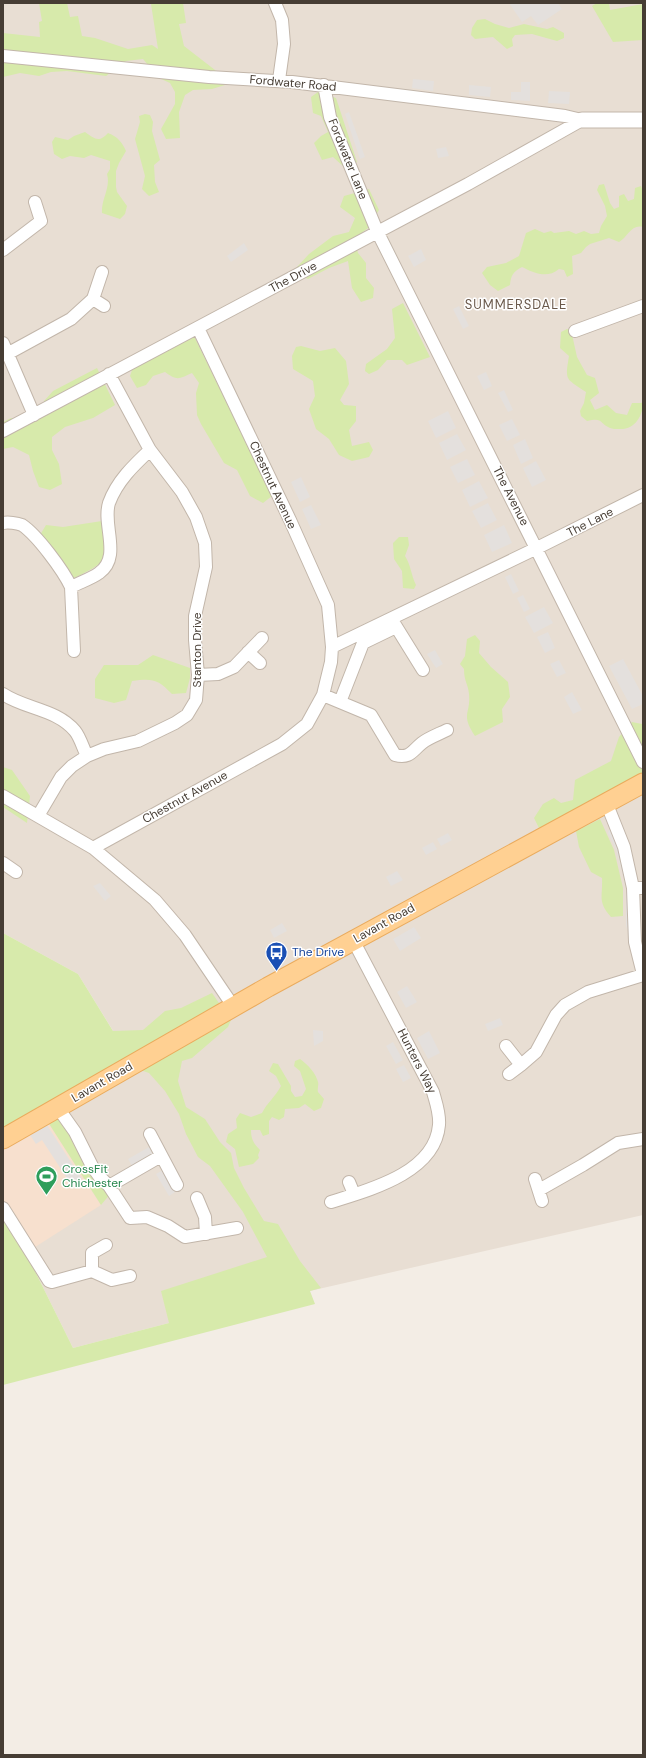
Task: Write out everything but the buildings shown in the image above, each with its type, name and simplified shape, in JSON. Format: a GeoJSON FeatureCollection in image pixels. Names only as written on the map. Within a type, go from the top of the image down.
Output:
{"type":"FeatureCollection","features":[{"type":"Feature","properties":{"kind":"main road","name":"Lavant Road"},"geometry":{"type":"LineString","coordinates":[[3,1139],[233,1006],[643,782]]}},
{"type":"Feature","properties":{"kind":"street"},"geometry":{"type":"LineString","coordinates":[[274,3],[282,20],[284,44],[279,80]]}},
{"type":"Feature","properties":{"kind":"street","name":"Fordwater Road"},"geometry":{"type":"LineString","coordinates":[[3,56],[209,77],[279,80],[565,116],[582,120]]}},
{"type":"Feature","properties":{"kind":"street","name":"Fordwater Lane"},"geometry":{"type":"LineString","coordinates":[[324,85],[330,117],[377,231]]}},
{"type":"Feature","properties":{"kind":"street"},"geometry":{"type":"LineString","coordinates":[[582,120],[643,120]]}},
{"type":"Feature","properties":{"kind":"street","name":"The Drive"},"geometry":{"type":"LineString","coordinates":[[3,431],[468,184],[582,120]]}},
{"type":"Feature","properties":{"kind":"street"},"geometry":{"type":"LineString","coordinates":[[3,250],[41,221],[35,202]]}},
{"type":"Feature","properties":{"kind":"street","name":"The Avenue"},"geometry":{"type":"LineString","coordinates":[[377,231],[643,762]]}},
{"type":"Feature","properties":{"kind":"street"},"geometry":{"type":"LineString","coordinates":[[34,415],[5,349],[71,319],[92,299],[102,272]]}},
{"type":"Feature","properties":{"kind":"street"},"geometry":{"type":"LineString","coordinates":[[92,299],[104,306]]}},
{"type":"Feature","properties":{"kind":"street"},"geometry":{"type":"LineString","coordinates":[[580,333],[643,306]]}},
{"type":"Feature","properties":{"kind":"street","name":"Chestnut Avenue"},"geometry":{"type":"LineString","coordinates":[[94,848],[282,744],[307,724],[323,695],[331,662],[332,647],[328,605],[290,520],[198,328]]}},
{"type":"Feature","properties":{"kind":"street","name":"Stanton Drive"},"geometry":{"type":"LineString","coordinates":[[38,816],[61,777],[72,766],[87,756],[104,749],[138,741],[175,723],[187,715],[196,700],[198,675],[194,640],[195,616],[206,567],[205,543],[196,517],[182,492],[150,450],[109,374]]}},
{"type":"Feature","properties":{"kind":"street"},"geometry":{"type":"LineString","coordinates":[[71,587],[100,573],[108,563],[111,550],[107,516],[109,503],[126,472],[150,450]]}},
{"type":"Feature","properties":{"kind":"street","name":"The Lane"},"geometry":{"type":"LineString","coordinates":[[537,548],[643,495]]}},
{"type":"Feature","properties":{"kind":"street"},"geometry":{"type":"LineString","coordinates":[[3,523],[21,525],[35,537],[64,573],[71,587],[74,651]]}},
{"type":"Feature","properties":{"kind":"street"},"geometry":{"type":"LineString","coordinates":[[332,647],[393,623],[537,548]]}},
{"type":"Feature","properties":{"kind":"street"},"geometry":{"type":"LineString","coordinates":[[393,623],[423,670]]}},
{"type":"Feature","properties":{"kind":"street"},"geometry":{"type":"LineString","coordinates":[[340,702],[363,643],[393,623]]}},
{"type":"Feature","properties":{"kind":"street"},"geometry":{"type":"LineString","coordinates":[[198,675],[218,674],[234,667],[262,638]]}},
{"type":"Feature","properties":{"kind":"street"},"geometry":{"type":"LineString","coordinates":[[248,652],[260,663]]}},
{"type":"Feature","properties":{"kind":"street"},"geometry":{"type":"LineString","coordinates":[[3,694],[33,709],[59,717],[75,731],[87,756]]}},
{"type":"Feature","properties":{"kind":"street"},"geometry":{"type":"LineString","coordinates":[[323,695],[371,714],[395,756],[402,757],[414,752],[422,743],[447,730]]}},
{"type":"Feature","properties":{"kind":"street"},"geometry":{"type":"LineString","coordinates":[[3,796],[94,848],[155,900],[185,935],[233,1006]]}},
{"type":"Feature","properties":{"kind":"street"},"geometry":{"type":"LineString","coordinates":[[509,1074],[536,1052],[556,1015],[565,1005],[588,992],[643,974],[635,942],[638,888],[606,802]]}},
{"type":"Feature","properties":{"kind":"street"},"geometry":{"type":"LineString","coordinates":[[3,863],[16,872]]}},
{"type":"Feature","properties":{"kind":"street","name":"Hunters Way"},"geometry":{"type":"LineString","coordinates":[[331,1202],[395,1178],[420,1163],[433,1145],[439,1126],[438,1109],[433,1092],[353,940]]}},
{"type":"Feature","properties":{"kind":"street"},"geometry":{"type":"LineString","coordinates":[[506,1046],[521,1065]]}},
{"type":"Feature","properties":{"kind":"street"},"geometry":{"type":"LineString","coordinates":[[58,1108],[75,1132],[92,1166],[109,1186],[130,1218],[147,1217],[168,1226],[185,1237],[237,1228]]}},
{"type":"Feature","properties":{"kind":"street"},"geometry":{"type":"LineString","coordinates":[[150,1134],[177,1185]]}},
{"type":"Feature","properties":{"kind":"street"},"geometry":{"type":"LineString","coordinates":[[539,1190],[618,1143],[643,1140]]}},
{"type":"Feature","properties":{"kind":"street"},"geometry":{"type":"LineString","coordinates":[[109,1186],[161,1156]]}},
{"type":"Feature","properties":{"kind":"street"},"geometry":{"type":"LineString","coordinates":[[349,1182],[354,1194]]}},
{"type":"Feature","properties":{"kind":"street"},"geometry":{"type":"LineString","coordinates":[[197,1198],[205,1217],[206,1234]]}},
{"type":"Feature","properties":{"kind":"street"},"geometry":{"type":"LineString","coordinates":[[3,1208],[49,1280],[52,1282],[92,1271],[112,1280],[130,1276]]}},
{"type":"Feature","properties":{"kind":"street"},"geometry":{"type":"LineString","coordinates":[[92,1271],[92,1253],[106,1245]]}},
{"type":"Feature","properties":{"kind":"shaded area"},"geometry":{"type":"Polygon","coordinates":[[[3,3],[643,3],[643,1215],[169,1323],[73,1348],[26,1253],[46,1119],[136,1068],[78,974],[3,933],[3,3]]]}},
{"type":"Feature","properties":{"kind":"shaded area"},"geometry":{"type":"Polygon","coordinates":[[[509,3],[558,3],[562,9],[538,25],[531,16],[522,22],[509,3]]]}},
{"type":"Feature","properties":{"kind":"shaded area"},"geometry":{"type":"Polygon","coordinates":[[[413,79],[434,81],[433,91],[412,88],[413,79]]]}},
{"type":"Feature","properties":{"kind":"shaded area"},"geometry":{"type":"Polygon","coordinates":[[[521,82],[530,82],[530,101],[511,100],[511,92],[521,92],[521,82]]]}},
{"type":"Feature","properties":{"kind":"shaded area"},"geometry":{"type":"Polygon","coordinates":[[[469,85],[491,87],[490,97],[469,95],[469,85]]]}},
{"type":"Feature","properties":{"kind":"shaded area"},"geometry":{"type":"Polygon","coordinates":[[[549,91],[570,92],[569,104],[548,103],[549,91]]]}},
{"type":"Feature","properties":{"kind":"shaded area"},"geometry":{"type":"Polygon","coordinates":[[[349,112],[365,157],[360,159],[345,114],[349,112]]]}},
{"type":"Feature","properties":{"kind":"shaded area"},"geometry":{"type":"Polygon","coordinates":[[[446,147],[449,156],[438,158],[436,149],[446,147]]]}},
{"type":"Feature","properties":{"kind":"shaded area"},"geometry":{"type":"Polygon","coordinates":[[[244,243],[248,250],[231,262],[227,256],[244,243]]]}},
{"type":"Feature","properties":{"kind":"shaded area"},"geometry":{"type":"Polygon","coordinates":[[[421,249],[426,260],[414,267],[408,256],[421,249]]]}},
{"type":"Feature","properties":{"kind":"shaded area"},"geometry":{"type":"Polygon","coordinates":[[[459,306],[469,326],[463,329],[453,309],[459,306]]]}},
{"type":"Feature","properties":{"kind":"shaded area"},"geometry":{"type":"Polygon","coordinates":[[[486,372],[492,386],[484,390],[477,376],[486,372]]]}},
{"type":"Feature","properties":{"kind":"shaded area"},"geometry":{"type":"Polygon","coordinates":[[[504,390],[513,410],[508,412],[498,393],[504,390]]]}},
{"type":"Feature","properties":{"kind":"shaded area"},"geometry":{"type":"Polygon","coordinates":[[[448,411],[456,428],[436,438],[428,421],[448,411]]]}},
{"type":"Feature","properties":{"kind":"shaded area"},"geometry":{"type":"Polygon","coordinates":[[[512,419],[520,435],[507,441],[499,425],[512,419]]]}},
{"type":"Feature","properties":{"kind":"shaded area"},"geometry":{"type":"Polygon","coordinates":[[[457,434],[466,450],[447,460],[439,443],[457,434]]]}},
{"type":"Feature","properties":{"kind":"shaded area"},"geometry":{"type":"Polygon","coordinates":[[[525,439],[533,458],[521,464],[513,445],[525,439]]]}},
{"type":"Feature","properties":{"kind":"shaded area"},"geometry":{"type":"Polygon","coordinates":[[[467,459],[475,475],[458,483],[450,467],[467,459]]]}},
{"type":"Feature","properties":{"kind":"shaded area"},"geometry":{"type":"Polygon","coordinates":[[[536,461],[546,480],[532,487],[523,468],[536,461]]]}},
{"type":"Feature","properties":{"kind":"shaded area"},"geometry":{"type":"Polygon","coordinates":[[[301,477],[310,497],[300,502],[291,482],[301,477]]]}},
{"type":"Feature","properties":{"kind":"shaded area"},"geometry":{"type":"Polygon","coordinates":[[[479,481],[488,498],[470,507],[462,490],[479,481]]]}},
{"type":"Feature","properties":{"kind":"shaded area"},"geometry":{"type":"Polygon","coordinates":[[[488,503],[497,520],[481,528],[472,511],[488,503]]]}},
{"type":"Feature","properties":{"kind":"shaded area"},"geometry":{"type":"Polygon","coordinates":[[[311,505],[321,525],[311,529],[302,509],[311,505]]]}},
{"type":"Feature","properties":{"kind":"shaded area"},"geometry":{"type":"Polygon","coordinates":[[[504,525],[512,543],[492,552],[484,535],[504,525]]]}},
{"type":"Feature","properties":{"kind":"shaded area"},"geometry":{"type":"Polygon","coordinates":[[[511,574],[519,591],[513,594],[505,577],[511,574]]]}},
{"type":"Feature","properties":{"kind":"shaded area"},"geometry":{"type":"Polygon","coordinates":[[[523,595],[530,609],[524,612],[517,598],[523,595]]]}},
{"type":"Feature","properties":{"kind":"shaded area"},"geometry":{"type":"Polygon","coordinates":[[[544,607],[553,623],[534,633],[525,617],[544,607]]]}},
{"type":"Feature","properties":{"kind":"shaded area"},"geometry":{"type":"Polygon","coordinates":[[[548,632],[555,648],[545,653],[537,637],[548,632]]]}},
{"type":"Feature","properties":{"kind":"shaded area"},"geometry":{"type":"Polygon","coordinates":[[[435,650],[443,664],[436,668],[427,654],[435,650]]]}},
{"type":"Feature","properties":{"kind":"shaded area"},"geometry":{"type":"Polygon","coordinates":[[[623,659],[643,696],[643,704],[632,709],[609,666],[623,659]]]}},
{"type":"Feature","properties":{"kind":"shaded area"},"geometry":{"type":"Polygon","coordinates":[[[559,660],[566,673],[557,677],[550,664],[559,660]]]}},
{"type":"Feature","properties":{"kind":"shaded area"},"geometry":{"type":"Polygon","coordinates":[[[572,692],[582,710],[573,714],[564,697],[572,692]]]}},
{"type":"Feature","properties":{"kind":"shaded area"},"geometry":{"type":"Polygon","coordinates":[[[610,826],[620,848],[630,887],[630,936],[626,926],[626,887],[616,849],[608,833],[610,826]]]}},
{"type":"Feature","properties":{"kind":"shaded area"},"geometry":{"type":"Polygon","coordinates":[[[448,833],[452,840],[441,846],[437,839],[448,833]]]}},
{"type":"Feature","properties":{"kind":"shaded area"},"geometry":{"type":"Polygon","coordinates":[[[433,842],[437,849],[426,855],[422,848],[433,842]]]}},
{"type":"Feature","properties":{"kind":"shaded area"},"geometry":{"type":"Polygon","coordinates":[[[397,871],[403,880],[391,886],[386,877],[397,871]]]}},
{"type":"Feature","properties":{"kind":"shaded area"},"geometry":{"type":"Polygon","coordinates":[[[100,883],[111,896],[105,901],[93,886],[100,883]]]}},
{"type":"Feature","properties":{"kind":"shaded area"},"geometry":{"type":"Polygon","coordinates":[[[282,923],[287,931],[274,938],[270,930],[282,923]]]}},
{"type":"Feature","properties":{"kind":"shaded area"},"geometry":{"type":"Polygon","coordinates":[[[414,927],[421,938],[400,951],[393,939],[414,927]]]}},
{"type":"Feature","properties":{"kind":"shaded area"},"geometry":{"type":"Polygon","coordinates":[[[407,986],[417,1002],[406,1008],[397,992],[407,986]]]}},
{"type":"Feature","properties":{"kind":"shaded area"},"geometry":{"type":"Polygon","coordinates":[[[500,1018],[503,1025],[488,1031],[485,1024],[500,1018]]]}},
{"type":"Feature","properties":{"kind":"shaded area"},"geometry":{"type":"Polygon","coordinates":[[[313,1030],[323,1031],[323,1041],[314,1046],[313,1030]]]}},
{"type":"Feature","properties":{"kind":"shaded area"},"geometry":{"type":"Polygon","coordinates":[[[429,1031],[440,1053],[428,1059],[417,1038],[429,1031]]]}},
{"type":"Feature","properties":{"kind":"shaded area"},"geometry":{"type":"Polygon","coordinates":[[[393,1042],[403,1060],[396,1064],[386,1046],[393,1042]]]}},
{"type":"Feature","properties":{"kind":"shaded area"},"geometry":{"type":"Polygon","coordinates":[[[404,1065],[411,1078],[403,1082],[396,1069],[404,1065]]]}},
{"type":"Feature","properties":{"kind":"shaded area"},"geometry":{"type":"Polygon","coordinates":[[[46,1119],[101,1205],[32,1249],[3,1203],[3,1143],[46,1119]]]}},
{"type":"Feature","properties":{"kind":"shaded area"},"geometry":{"type":"Polygon","coordinates":[[[47,1125],[82,1179],[72,1186],[42,1140],[36,1144],[30,1135],[47,1125]]]}},
{"type":"Feature","properties":{"kind":"shaded area"},"geometry":{"type":"Polygon","coordinates":[[[149,1147],[153,1154],[132,1166],[128,1159],[149,1147]]]}},
{"type":"Feature","properties":{"kind":"shaded area"},"geometry":{"type":"Polygon","coordinates":[[[163,1170],[175,1192],[169,1196],[156,1174],[163,1170]]]}},
{"type":"Feature","properties":{"kind":"green space"},"geometry":{"type":"Polygon","coordinates":[[[39,3],[67,3],[70,17],[78,16],[82,36],[95,38],[128,49],[152,45],[158,49],[151,4],[183,3],[186,23],[179,24],[184,46],[215,70],[225,85],[212,89],[193,90],[185,95],[179,112],[180,138],[166,139],[161,129],[175,104],[175,92],[170,83],[159,78],[143,59],[126,61],[106,76],[67,71],[51,72],[39,76],[20,73],[3,77],[3,33],[40,37],[39,22],[42,21],[39,3]]]}},
{"type":"Feature","properties":{"kind":"green space"},"geometry":{"type":"Polygon","coordinates":[[[597,3],[609,3],[610,10],[643,4],[643,40],[613,42],[592,6],[597,3]]]}},
{"type":"Feature","properties":{"kind":"green space"},"geometry":{"type":"Polygon","coordinates":[[[485,19],[509,28],[524,24],[547,29],[553,27],[564,33],[564,38],[557,41],[532,34],[515,35],[512,39],[513,46],[507,49],[493,37],[475,39],[471,35],[472,28],[477,20],[485,19]]]}},
{"type":"Feature","properties":{"kind":"green space"},"geometry":{"type":"Polygon","coordinates":[[[318,92],[336,98],[357,162],[345,168],[333,157],[322,160],[314,143],[328,132],[321,116],[313,113],[311,97],[318,92]]]}},
{"type":"Feature","properties":{"kind":"green space"},"geometry":{"type":"Polygon","coordinates":[[[145,114],[150,115],[153,122],[152,131],[160,160],[154,165],[155,182],[159,192],[149,196],[142,189],[145,176],[135,139],[140,122],[139,116],[145,114]]]}},
{"type":"Feature","properties":{"kind":"green space"},"geometry":{"type":"Polygon","coordinates":[[[85,132],[97,139],[102,138],[108,133],[119,140],[126,151],[116,171],[117,192],[127,206],[125,214],[120,219],[102,213],[108,184],[107,174],[110,169],[110,161],[91,155],[84,158],[70,156],[62,159],[54,154],[52,142],[55,137],[68,140],[85,132]]]}},
{"type":"Feature","properties":{"kind":"green space"},"geometry":{"type":"Polygon","coordinates":[[[604,184],[610,203],[614,209],[619,207],[619,196],[624,194],[628,201],[634,199],[635,188],[641,186],[643,192],[643,227],[635,227],[619,242],[609,238],[590,244],[581,253],[572,256],[573,274],[567,277],[564,270],[559,269],[550,274],[540,274],[522,267],[513,274],[510,285],[498,291],[490,285],[482,273],[487,267],[506,263],[519,256],[526,233],[535,229],[544,233],[551,231],[554,233],[569,231],[576,234],[584,231],[591,234],[599,233],[607,216],[605,206],[597,190],[599,185],[604,184]]]}},
{"type":"Feature","properties":{"kind":"green space"},"geometry":{"type":"Polygon","coordinates":[[[369,189],[379,210],[368,228],[354,239],[358,253],[366,263],[366,278],[374,288],[373,298],[361,302],[352,288],[348,261],[329,268],[308,279],[301,276],[296,268],[309,254],[333,236],[349,232],[355,218],[340,207],[344,196],[369,189]]]}},
{"type":"Feature","properties":{"kind":"green space"},"geometry":{"type":"Polygon","coordinates":[[[403,303],[430,357],[407,365],[402,360],[387,360],[378,370],[369,374],[365,371],[366,364],[387,349],[395,338],[392,309],[403,303]]]}},
{"type":"Feature","properties":{"kind":"green space"},"geometry":{"type":"Polygon","coordinates":[[[567,329],[571,330],[577,357],[587,375],[595,378],[599,393],[590,400],[595,410],[607,405],[616,413],[627,415],[632,403],[643,402],[642,412],[634,425],[625,429],[612,429],[598,420],[587,421],[581,416],[580,411],[584,403],[586,392],[568,378],[567,370],[569,356],[560,348],[561,332],[567,329]]]}},
{"type":"Feature","properties":{"kind":"green space"},"geometry":{"type":"Polygon","coordinates":[[[194,336],[272,496],[263,503],[250,496],[237,470],[224,463],[201,424],[197,415],[196,393],[199,383],[192,373],[184,377],[175,378],[165,372],[153,376],[146,385],[137,388],[130,376],[133,367],[194,336]]]}},
{"type":"Feature","properties":{"kind":"green space"},"geometry":{"type":"Polygon","coordinates":[[[301,346],[320,351],[335,348],[346,361],[349,384],[340,400],[344,405],[356,406],[356,421],[349,430],[352,446],[369,442],[373,450],[369,457],[352,461],[339,455],[329,439],[316,429],[309,409],[315,396],[313,381],[293,369],[292,356],[296,347],[301,346]]]}},
{"type":"Feature","properties":{"kind":"green space"},"geometry":{"type":"Polygon","coordinates":[[[97,368],[115,405],[93,418],[65,427],[52,437],[52,450],[59,464],[62,484],[50,490],[39,487],[29,455],[13,447],[3,449],[3,422],[11,418],[30,422],[42,416],[44,401],[53,391],[97,368]]]}},
{"type":"Feature","properties":{"kind":"green space"},"geometry":{"type":"Polygon","coordinates":[[[102,521],[105,544],[104,557],[100,563],[74,578],[40,535],[46,525],[63,527],[102,521]]]}},
{"type":"Feature","properties":{"kind":"green space"},"geometry":{"type":"Polygon","coordinates":[[[399,537],[408,537],[409,545],[405,556],[409,563],[416,585],[414,589],[403,588],[402,571],[394,559],[393,543],[399,537]]]}},
{"type":"Feature","properties":{"kind":"green space"},"geometry":{"type":"Polygon","coordinates":[[[475,635],[480,641],[479,653],[491,667],[508,682],[510,697],[502,709],[503,722],[475,736],[468,723],[467,714],[469,694],[464,669],[460,664],[465,656],[467,639],[475,635]]]}},
{"type":"Feature","properties":{"kind":"green space"},"geometry":{"type":"Polygon","coordinates":[[[153,655],[190,668],[190,678],[186,693],[172,694],[163,685],[154,681],[145,680],[132,681],[126,700],[114,703],[95,698],[95,679],[104,665],[138,665],[153,655]]]}},
{"type":"Feature","properties":{"kind":"green space"},"geometry":{"type":"Polygon","coordinates":[[[632,722],[642,724],[643,777],[541,832],[534,818],[543,804],[554,798],[561,803],[573,800],[575,780],[611,761],[619,737],[632,722]]]}},
{"type":"Feature","properties":{"kind":"green space"},"geometry":{"type":"Polygon","coordinates":[[[3,767],[12,770],[30,796],[27,823],[3,807],[3,767]]]}},
{"type":"Feature","properties":{"kind":"green space"},"geometry":{"type":"Polygon","coordinates":[[[600,819],[614,850],[623,888],[623,916],[611,917],[607,912],[602,903],[602,878],[591,872],[579,847],[576,831],[600,819]]]}},
{"type":"Feature","properties":{"kind":"green space"},"geometry":{"type":"Polygon","coordinates":[[[3,933],[78,974],[113,1031],[143,1030],[165,1011],[181,1008],[212,993],[231,1020],[228,1027],[192,1058],[182,1061],[178,1081],[186,1107],[205,1119],[220,1142],[231,1153],[234,1168],[264,1221],[278,1224],[300,1261],[321,1288],[310,1291],[315,1304],[3,1385],[3,1215],[26,1253],[73,1348],[169,1323],[161,1291],[267,1257],[243,1212],[210,1166],[198,1157],[186,1134],[179,1114],[165,1091],[149,1073],[137,1069],[3,1132],[3,933]]]}},
{"type":"Feature","properties":{"kind":"green space"},"geometry":{"type":"Polygon","coordinates":[[[300,1059],[311,1069],[317,1079],[318,1092],[324,1099],[321,1108],[314,1111],[305,1104],[299,1108],[285,1109],[284,1117],[279,1120],[272,1117],[269,1121],[269,1134],[263,1136],[260,1130],[251,1130],[253,1141],[260,1150],[258,1155],[259,1158],[253,1164],[239,1167],[235,1149],[226,1142],[228,1134],[237,1128],[236,1119],[240,1113],[251,1117],[262,1113],[279,1090],[281,1086],[276,1076],[269,1071],[273,1063],[278,1064],[291,1086],[291,1091],[295,1097],[302,1096],[306,1089],[300,1071],[294,1066],[295,1061],[300,1059]]]}},
{"type":"Feature","properties":{"kind":"green space"},"geometry":{"type":"Polygon","coordinates":[[[53,1115],[64,1121],[111,1193],[101,1205],[46,1119],[53,1115]]]}},
{"type":"Feature","properties":{"kind":"place","name":"The Drive"},"geometry":{"type":"Point","coordinates":[277,972]}},
{"type":"Feature","properties":{"kind":"place","name":"CrossFit Chichester"},"geometry":{"type":"Point","coordinates":[46,1196]}},
{"type":"Feature","properties":{"kind":"district","name":"SUMMERSDALE"},"geometry":{"type":"Point","coordinates":[516,304]}}]}
